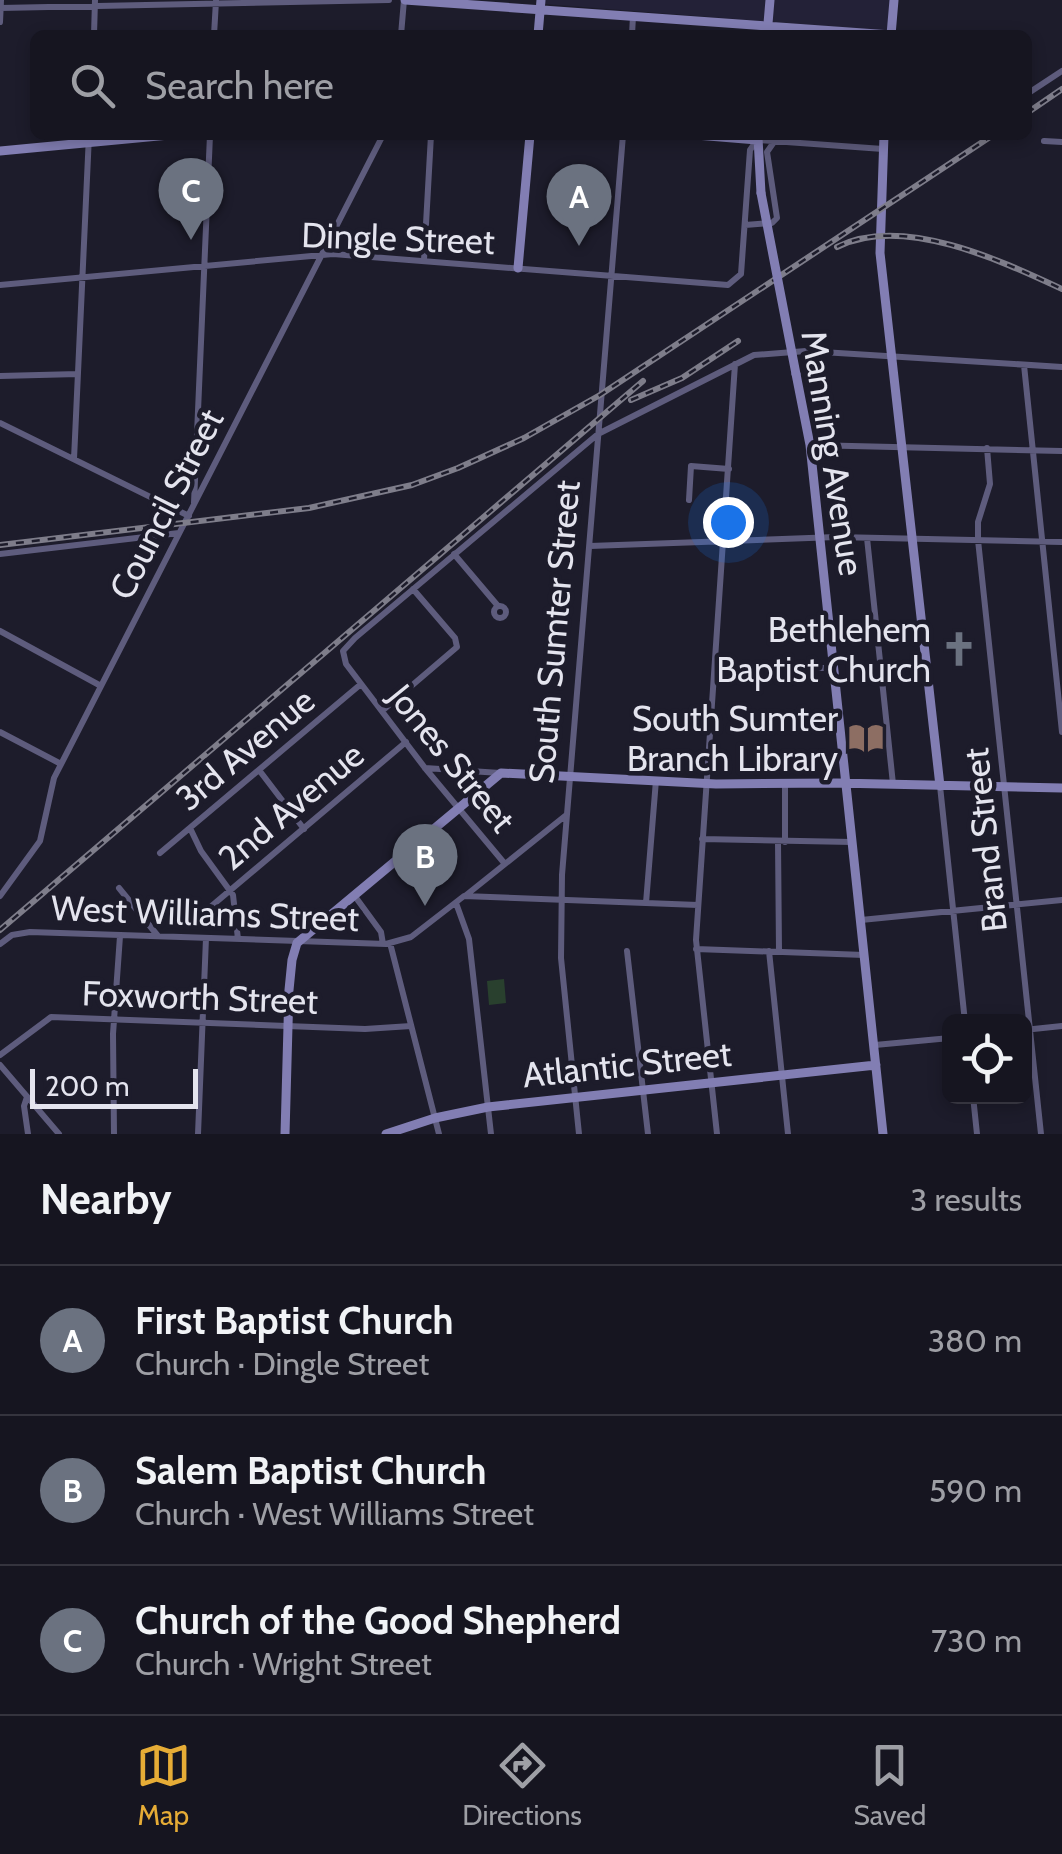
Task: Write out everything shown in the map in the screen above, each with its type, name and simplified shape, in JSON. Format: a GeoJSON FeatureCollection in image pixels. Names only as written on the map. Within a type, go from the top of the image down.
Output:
{"type":"FeatureCollection","features":[{"type":"Feature","properties":{"kind":"street"},"geometry":{"type":"LineString","coordinates":[[0,22],[1,0]]}},
{"type":"Feature","properties":{"kind":"street"},"geometry":{"type":"LineString","coordinates":[[0,8],[95,3],[389,0]]}},
{"type":"Feature","properties":{"kind":"street"},"geometry":{"type":"LineString","coordinates":[[401,30],[404,0],[634,9],[768,30],[770,0]]}},
{"type":"Feature","properties":{"kind":"street"},"geometry":{"type":"LineString","coordinates":[[891,30],[894,0]]}},
{"type":"Feature","properties":{"kind":"street"},"geometry":{"type":"LineString","coordinates":[[214,30],[216,2]]}},
{"type":"Feature","properties":{"kind":"street"},"geometry":{"type":"LineString","coordinates":[[94,30],[95,3]]}},
{"type":"Feature","properties":{"kind":"street"},"geometry":{"type":"LineString","coordinates":[[538,30],[541,4]]}},
{"type":"Feature","properties":{"kind":"street"},"geometry":{"type":"LineString","coordinates":[[632,30],[634,9]]}},
{"type":"Feature","properties":{"kind":"street"},"geometry":{"type":"LineString","coordinates":[[1032,91],[1062,71]]}},
{"type":"Feature","properties":{"kind":"street"},"geometry":{"type":"LineString","coordinates":[[0,152],[82,140]]}},
{"type":"Feature","properties":{"kind":"street"},"geometry":{"type":"LineString","coordinates":[[74,460],[89,140]]}},
{"type":"Feature","properties":{"kind":"street"},"geometry":{"type":"LineString","coordinates":[[194,504],[210,140]]}},
{"type":"Feature","properties":{"kind":"street","name":"Council Street"},"geometry":{"type":"LineString","coordinates":[[0,896],[40,841],[52,783],[61,764],[380,140]]}},
{"type":"Feature","properties":{"kind":"street"},"geometry":{"type":"LineString","coordinates":[[424,260],[431,140]]}},
{"type":"Feature","properties":{"kind":"street"},"geometry":{"type":"LineString","coordinates":[[518,268],[530,140]]}},
{"type":"Feature","properties":{"kind":"street","name":"South Sumter Street"},"geometry":{"type":"LineString","coordinates":[[579,1134],[560,958],[561,900],[623,140]]}},
{"type":"Feature","properties":{"kind":"street"},"geometry":{"type":"LineString","coordinates":[[757,140],[750,150],[745,225],[772,223],[777,218],[768,152],[775,142]]}},
{"type":"Feature","properties":{"kind":"street","name":"Manning Avenue"},"geometry":{"type":"LineString","coordinates":[[758,140],[761,193],[810,444],[884,1134]]}},
{"type":"Feature","properties":{"kind":"street"},"geometry":{"type":"LineString","coordinates":[[766,140],[883,149]]}},
{"type":"Feature","properties":{"kind":"street"},"geometry":{"type":"LineString","coordinates":[[884,140],[880,253],[965,1014]]}},
{"type":"Feature","properties":{"kind":"street"},"geometry":{"type":"LineString","coordinates":[[1044,141],[1062,142]]}},
{"type":"Feature","properties":{"kind":"street","name":"Dingle Street"},"geometry":{"type":"LineString","coordinates":[[0,286],[321,255],[728,285],[741,274],[745,225]]}},
{"type":"Feature","properties":{"kind":"street"},"geometry":{"type":"LineString","coordinates":[[361,684],[342,658],[345,647],[454,554],[598,434],[754,355],[782,351],[1062,366]]}},
{"type":"Feature","properties":{"kind":"street"},"geometry":{"type":"LineString","coordinates":[[717,1134],[696,949],[735,364]]}},
{"type":"Feature","properties":{"kind":"street"},"geometry":{"type":"LineString","coordinates":[[1024,365],[1062,732]]}},
{"type":"Feature","properties":{"kind":"street"},"geometry":{"type":"LineString","coordinates":[[0,376],[78,374]]}},
{"type":"Feature","properties":{"kind":"street"},"geometry":{"type":"LineString","coordinates":[[0,423],[189,516]]}},
{"type":"Feature","properties":{"kind":"street"},"geometry":{"type":"LineString","coordinates":[[810,444],[1062,451]]}},
{"type":"Feature","properties":{"kind":"street","name":"Brand Street"},"geometry":{"type":"LineString","coordinates":[[987,448],[990,484],[978,522],[978,540],[1026,1014]]}},
{"type":"Feature","properties":{"kind":"street"},"geometry":{"type":"LineString","coordinates":[[689,500],[691,466],[729,470]]}},
{"type":"Feature","properties":{"kind":"street"},"geometry":{"type":"LineString","coordinates":[[0,554],[180,533]]}},
{"type":"Feature","properties":{"kind":"street"},"geometry":{"type":"LineString","coordinates":[[590,546],[820,537],[1062,542]]}},
{"type":"Feature","properties":{"kind":"street"},"geometry":{"type":"LineString","coordinates":[[867,538],[893,785]]}},
{"type":"Feature","properties":{"kind":"street"},"geometry":{"type":"LineString","coordinates":[[454,554],[498,606]]}},
{"type":"Feature","properties":{"kind":"street"},"geometry":{"type":"LineString","coordinates":[[382,711],[456,647],[455,638],[413,589]]}},
{"type":"Feature","properties":{"kind":"street"},"geometry":{"type":"LineString","coordinates":[[0,631],[101,686]]}},
{"type":"Feature","properties":{"kind":"street"},"geometry":{"type":"LineString","coordinates":[[715,668],[834,668]]}},
{"type":"Feature","properties":{"kind":"street","name":"Jones Street"},"geometry":{"type":"LineString","coordinates":[[361,684],[505,864]]}},
{"type":"Feature","properties":{"kind":"street","name":"3rd Avenue"},"geometry":{"type":"LineString","coordinates":[[160,853],[361,684]]}},
{"type":"Feature","properties":{"kind":"street"},"geometry":{"type":"LineString","coordinates":[[0,732],[61,764]]}},
{"type":"Feature","properties":{"kind":"street","name":"2nd Avenue"},"geometry":{"type":"LineString","coordinates":[[208,909],[406,742]]}},
{"type":"Feature","properties":{"kind":"street"},"geometry":{"type":"LineString","coordinates":[[425,768],[706,784],[1062,788]]}},
{"type":"Feature","properties":{"kind":"street"},"geometry":{"type":"LineString","coordinates":[[259,770],[304,828]]}},
{"type":"Feature","properties":{"kind":"street"},"geometry":{"type":"LineString","coordinates":[[285,1134],[292,960],[299,941],[501,773]]}},
{"type":"Feature","properties":{"kind":"street"},"geometry":{"type":"LineString","coordinates":[[646,903],[656,780]]}},
{"type":"Feature","properties":{"kind":"street"},"geometry":{"type":"LineString","coordinates":[[779,952],[785,783]]}},
{"type":"Feature","properties":{"kind":"street","name":"West Williams Street"},"geometry":{"type":"LineString","coordinates":[[0,944],[21,932],[386,944],[411,936],[566,814]]}},
{"type":"Feature","properties":{"kind":"street"},"geometry":{"type":"LineString","coordinates":[[190,828],[201,851],[230,890],[238,940]]}},
{"type":"Feature","properties":{"kind":"street"},"geometry":{"type":"LineString","coordinates":[[702,839],[852,842]]}},
{"type":"Feature","properties":{"kind":"street"},"geometry":{"type":"LineString","coordinates":[[119,888],[159,937]]}},
{"type":"Feature","properties":{"kind":"street"},"geometry":{"type":"LineString","coordinates":[[354,895],[386,944],[440,1134]]}},
{"type":"Feature","properties":{"kind":"street"},"geometry":{"type":"LineString","coordinates":[[464,896],[698,905]]}},
{"type":"Feature","properties":{"kind":"street"},"geometry":{"type":"LineString","coordinates":[[861,920],[1062,900]]}},
{"type":"Feature","properties":{"kind":"street"},"geometry":{"type":"LineString","coordinates":[[456,903],[469,939],[491,1134]]}},
{"type":"Feature","properties":{"kind":"street"},"geometry":{"type":"LineString","coordinates":[[114,1134],[114,1018],[120,936]]}},
{"type":"Feature","properties":{"kind":"street"},"geometry":{"type":"LineString","coordinates":[[198,1134],[206,938]]}},
{"type":"Feature","properties":{"kind":"street"},"geometry":{"type":"LineString","coordinates":[[696,949],[865,955]]}},
{"type":"Feature","properties":{"kind":"street"},"geometry":{"type":"LineString","coordinates":[[627,951],[648,1134]]}},
{"type":"Feature","properties":{"kind":"street"},"geometry":{"type":"LineString","coordinates":[[769,951],[788,1134]]}},
{"type":"Feature","properties":{"kind":"street","name":"Foxworth Street"},"geometry":{"type":"LineString","coordinates":[[0,1055],[46,1018],[365,1029],[411,1026]]}},
{"type":"Feature","properties":{"kind":"street"},"geometry":{"type":"LineString","coordinates":[[1032,1029],[1062,1026]]}},
{"type":"Feature","properties":{"kind":"street"},"geometry":{"type":"LineString","coordinates":[[874,1045],[942,1039]]}},
{"type":"Feature","properties":{"kind":"street"},"geometry":{"type":"LineString","coordinates":[[0,1065],[59,1134]]}},
{"type":"Feature","properties":{"kind":"street","name":"Atlantic Street"},"geometry":{"type":"LineString","coordinates":[[386,1134],[488,1107],[876,1065]]}},
{"type":"Feature","properties":{"kind":"street","name":"Brand Street"},"geometry":{"type":"LineString","coordinates":[[1032,1067],[1041,1134]]}},
{"type":"Feature","properties":{"kind":"street"},"geometry":{"type":"LineString","coordinates":[[26,1097],[28,1134]]}},
{"type":"Feature","properties":{"kind":"street"},"geometry":{"type":"LineString","coordinates":[[974,1104],[977,1134]]}},
{"type":"Feature","properties":{"kind":"shaded area"},"geometry":{"type":"Polygon","coordinates":[[[544,0],[891,0],[888,30],[544,4],[544,0]]]}},
{"type":"Feature","properties":{"kind":"green space"},"geometry":{"type":"Polygon","coordinates":[[[504,979],[506,1003],[489,1005],[487,981],[504,979]]]}},
{"type":"Feature","properties":{"kind":"railway"},"geometry":{"type":"LineString","coordinates":[[1032,110],[1062,89]]}},
{"type":"Feature","properties":{"kind":"railway"},"geometry":{"type":"LineString","coordinates":[[0,545],[309,508],[412,485],[458,468],[524,438],[600,395],[985,140]]}},
{"type":"Feature","properties":{"kind":"railway"},"geometry":{"type":"LineString","coordinates":[[837,247],[863,238],[921,238],[982,255],[1062,289]]}},
{"type":"Feature","properties":{"kind":"railway"},"geometry":{"type":"LineString","coordinates":[[631,400],[682,378],[738,341]]}},
{"type":"Feature","properties":{"kind":"railway"},"geometry":{"type":"LineString","coordinates":[[0,930],[643,381]]}},
{"type":"Feature","properties":{"kind":"place","name":"Church of the Good Shepherd"},"geometry":{"type":"Point","coordinates":[191,240]}},
{"type":"Feature","properties":{"kind":"place","name":"First Baptist Church"},"geometry":{"type":"Point","coordinates":[579,246]}},
{"type":"Feature","properties":{"kind":"place","name":"Bethlehem Baptist Church"},"geometry":{"type":"Point","coordinates":[959,649]}},
{"type":"Feature","properties":{"kind":"place","name":"South Sumter Branch Library"},"geometry":{"type":"Point","coordinates":[866,738]}},
{"type":"Feature","properties":{"kind":"place","name":"Salem Baptist Church"},"geometry":{"type":"Point","coordinates":[425,906]}}]}
